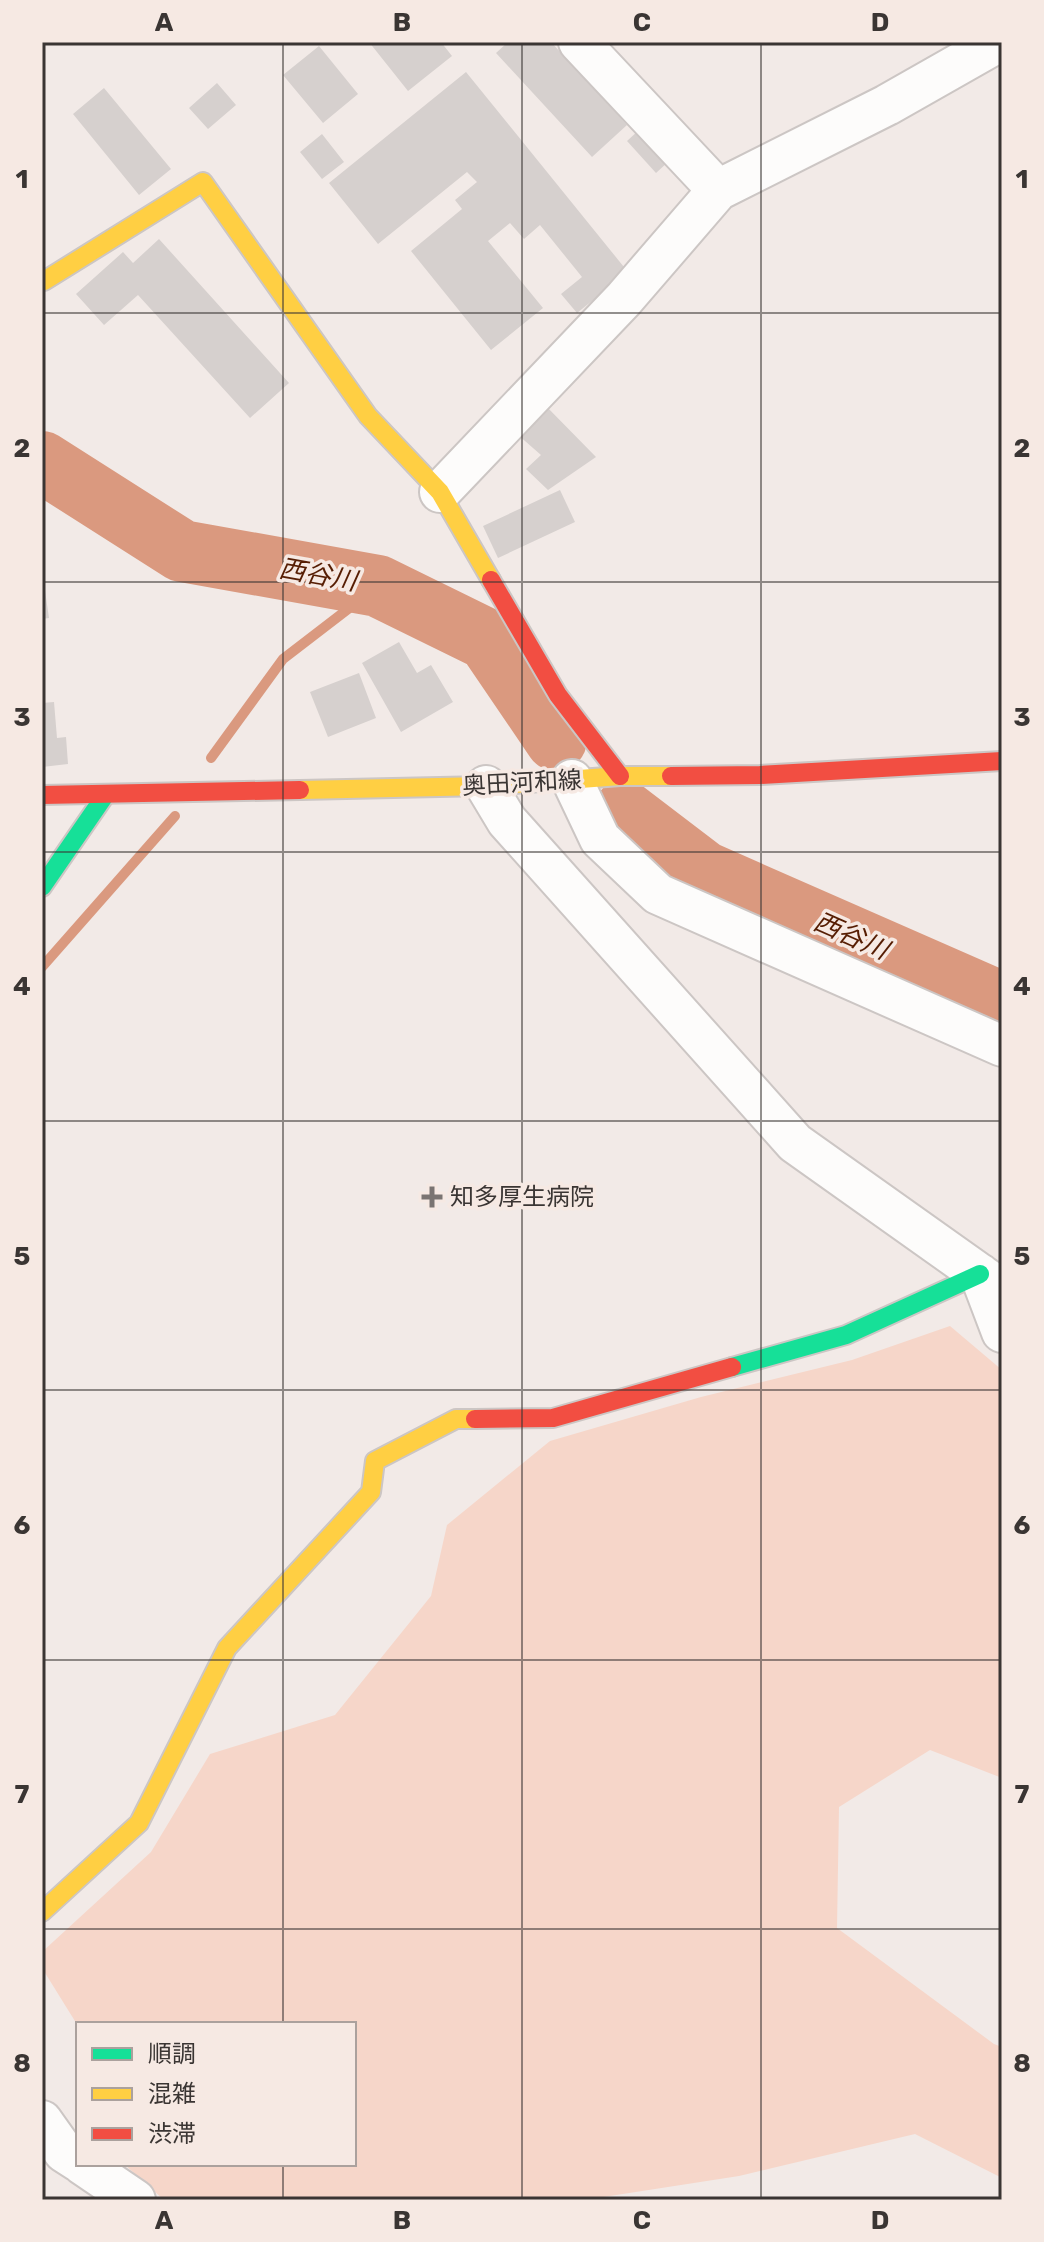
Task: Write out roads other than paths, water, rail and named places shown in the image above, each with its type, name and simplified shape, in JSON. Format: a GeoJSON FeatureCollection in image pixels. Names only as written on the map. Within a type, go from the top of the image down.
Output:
{"type":"FeatureCollection","features":[{"type":"Feature","properties":{"kind":"main road"},"geometry":{"type":"LineString","coordinates":[[42,280],[203,182],[368,416],[440,492],[558,695],[620,776]]}},
{"type":"Feature","properties":{"kind":"main road","name":"奥田河和線"},"geometry":{"type":"LineString","coordinates":[[42,795],[486,786],[620,776],[760,775],[1002,761]]}},
{"type":"Feature","properties":{"kind":"main road"},"geometry":{"type":"LineString","coordinates":[[42,887],[106,794]]}},
{"type":"Feature","properties":{"kind":"main road"},"geometry":{"type":"LineString","coordinates":[[42,1912],[139,1823],[227,1648],[371,1492],[375,1461],[456,1419],[553,1418],[846,1335],[991,1282]]}},
{"type":"Feature","properties":{"kind":"street"},"geometry":{"type":"LineString","coordinates":[[579,42],[718,190]]}},
{"type":"Feature","properties":{"kind":"street"},"geometry":{"type":"LineString","coordinates":[[440,492],[624,299],[718,190],[887,105],[998,42]]}},
{"type":"Feature","properties":{"kind":"street"},"geometry":{"type":"LineString","coordinates":[[572,780],[600,839],[658,894],[1002,1046]]}},
{"type":"Feature","properties":{"kind":"street"},"geometry":{"type":"LineString","coordinates":[[486,786],[507,821],[795,1143],[991,1282],[1002,1332]]}},
{"type":"Feature","properties":{"kind":"street"},"geometry":{"type":"LineString","coordinates":[[42,2121],[64,2152],[76,2160]]}},
{"type":"Feature","properties":{"kind":"street"},"geometry":{"type":"LineString","coordinates":[[86,2166],[135,2200]]}},
{"type":"Feature","properties":{"kind":"waterway","name":"西谷川"},"geometry":{"type":"LineString","coordinates":[[42,462],[182,551],[378,586],[488,640],[556,740]]}},
{"type":"Feature","properties":{"kind":"waterway"},"geometry":{"type":"LineString","coordinates":[[211,758],[283,659],[378,586]]}},
{"type":"Feature","properties":{"kind":"waterway","name":"西谷川"},"geometry":{"type":"LineString","coordinates":[[624,811],[704,872],[1002,1003]]}},
{"type":"Feature","properties":{"kind":"waterway"},"geometry":{"type":"LineString","coordinates":[[42,967],[175,816]]}},
{"type":"Feature","properties":{"kind":"place","name":"知多厚生病院"},"geometry":{"type":"Point","coordinates":[432,1197]}}]}
